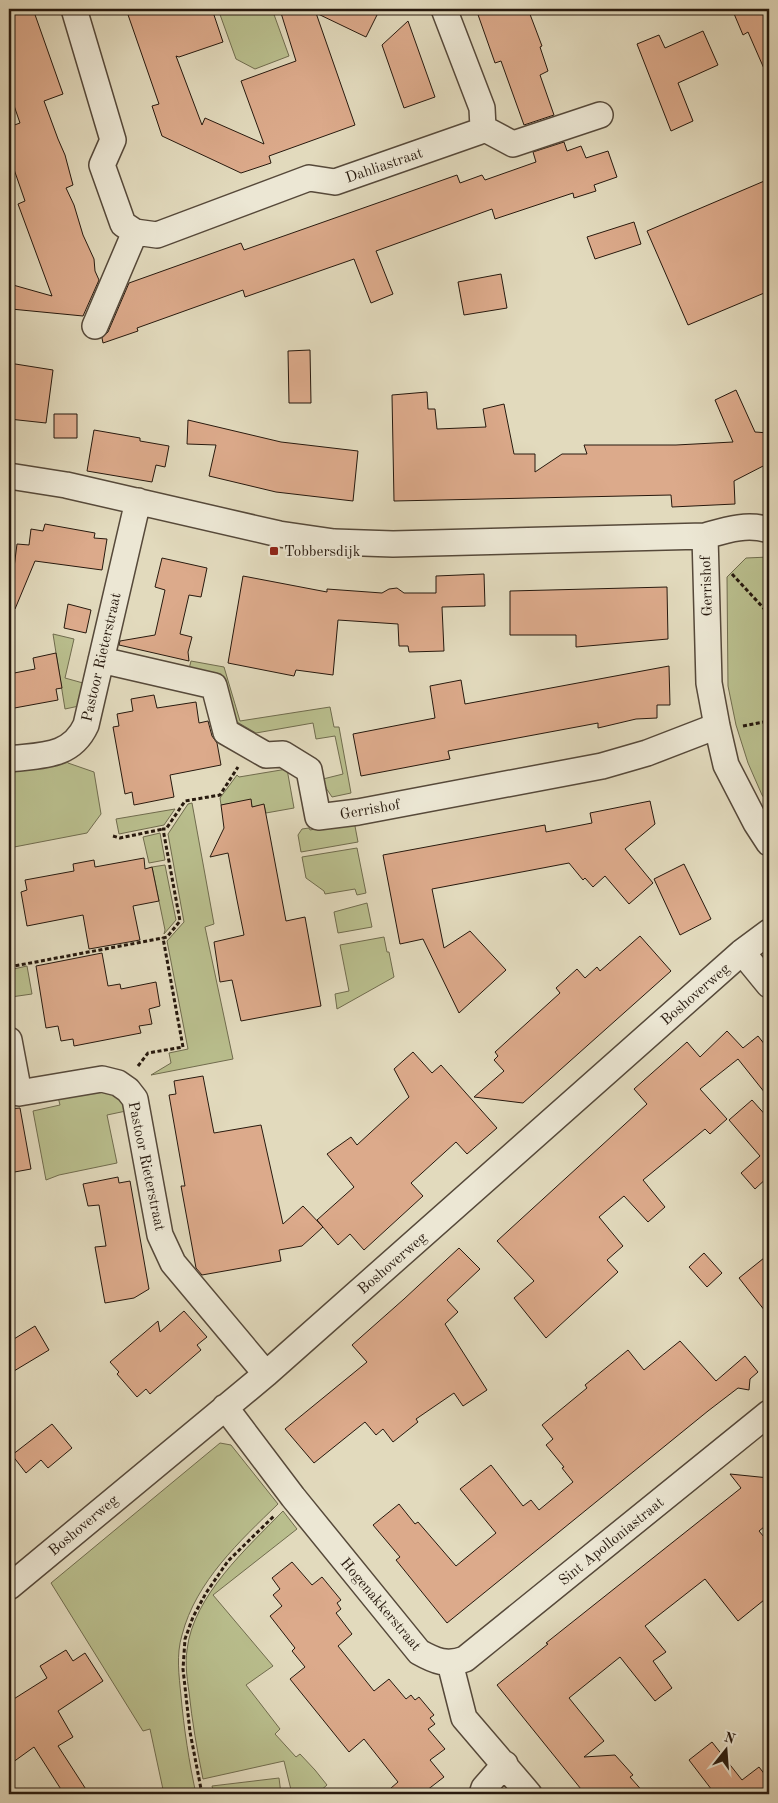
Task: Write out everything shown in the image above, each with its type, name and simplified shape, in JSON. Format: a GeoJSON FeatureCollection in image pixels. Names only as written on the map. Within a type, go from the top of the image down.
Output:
{"type":"FeatureCollection","features":[{"type":"Feature","properties":{"kind":"street"},"geometry":{"type":"LineString","coordinates":[[74,9],[113,140],[102,165],[123,224],[135,232],[96,326]]}},
{"type":"Feature","properties":{"kind":"street"},"geometry":{"type":"LineString","coordinates":[[444,9],[482,108],[483,128],[513,144],[600,116]]}},
{"type":"Feature","properties":{"kind":"street","name":"Dahliastraat"},"geometry":{"type":"LineString","coordinates":[[135,232],[157,235],[309,178],[334,182],[478,132],[483,128]]}},
{"type":"Feature","properties":{"kind":"street"},"geometry":{"type":"LineString","coordinates":[[9,476],[66,485],[279,534],[334,542],[393,544],[704,536],[738,527],[758,526],[769,530]]}},
{"type":"Feature","properties":{"kind":"street","name":"Pastoor Rieterstraat"},"geometry":{"type":"LineString","coordinates":[[9,759],[58,752],[75,743],[82,735],[86,725],[138,501]]}},
{"type":"Feature","properties":{"kind":"street","name":"Gerrishof"},"geometry":{"type":"LineString","coordinates":[[704,536],[709,683],[717,726],[726,765],[756,823],[769,843]]}},
{"type":"Feature","properties":{"kind":"street","name":"Gerrishof"},"geometry":{"type":"LineString","coordinates":[[101,660],[214,686],[226,732],[266,755],[283,754],[309,770],[318,817],[358,812],[602,766],[647,752],[717,726]]}},
{"type":"Feature","properties":{"kind":"street","name":"Boshoverweg"},"geometry":{"type":"LineString","coordinates":[[9,1587],[266,1374],[742,952],[769,932]]}},
{"type":"Feature","properties":{"kind":"street"},"geometry":{"type":"LineString","coordinates":[[742,952],[769,986]]}},
{"type":"Feature","properties":{"kind":"street","name":"Pastoor Rieterstraat"},"geometry":{"type":"LineString","coordinates":[[9,1040],[14,1094],[102,1079],[123,1086],[135,1099],[160,1235],[173,1263],[266,1374]]}},
{"type":"Feature","properties":{"kind":"street","name":"Hogenakkerstraat"},"geometry":{"type":"LineString","coordinates":[[225,1407],[293,1497],[418,1652],[431,1659],[450,1663]]}},
{"type":"Feature","properties":{"kind":"street","name":"Sint Apolloniastraat"},"geometry":{"type":"LineString","coordinates":[[450,1663],[465,1659],[769,1413]]}},
{"type":"Feature","properties":{"kind":"street"},"geometry":{"type":"LineString","coordinates":[[450,1663],[464,1718],[529,1794]]}},
{"type":"Feature","properties":{"kind":"street"},"geometry":{"type":"LineString","coordinates":[[482,1794],[484,1788],[505,1764]]}},
{"type":"Feature","properties":{"kind":"path"},"geometry":{"type":"LineString","coordinates":[[730,572],[769,614]]}},
{"type":"Feature","properties":{"kind":"path"},"geometry":{"type":"LineString","coordinates":[[113,836],[120,838],[166,829],[185,801],[220,795],[250,746]]}},
{"type":"Feature","properties":{"kind":"path"},"geometry":{"type":"LineString","coordinates":[[9,967],[167,937],[180,921],[163,830]]}},
{"type":"Feature","properties":{"kind":"path"},"geometry":{"type":"LineString","coordinates":[[123,1086],[148,1053],[183,1046],[163,938]]}},
{"type":"Feature","properties":{"kind":"path"},"geometry":{"type":"LineString","coordinates":[[202,1794],[188,1723],[183,1669],[185,1639],[192,1617],[206,1592],[228,1561],[293,1497]]}},
{"type":"Feature","properties":{"kind":"green space"},"geometry":{"type":"Polygon","coordinates":[[[218,9],[272,9],[289,56],[255,69],[236,59],[218,9]]]}},
{"type":"Feature","properties":{"kind":"green space"},"geometry":{"type":"Polygon","coordinates":[[[769,557],[769,805],[762,795],[748,763],[736,725],[728,686],[727,577],[746,558],[769,557]]]}},
{"type":"Feature","properties":{"kind":"green space"},"geometry":{"type":"Polygon","coordinates":[[[53,634],[74,639],[65,678],[83,683],[79,706],[65,709],[53,634]]]}},
{"type":"Feature","properties":{"kind":"green space"},"geometry":{"type":"Polygon","coordinates":[[[191,661],[224,667],[240,721],[330,707],[334,727],[339,727],[351,793],[332,797],[323,779],[343,774],[335,736],[316,739],[313,723],[256,733],[232,719],[222,676],[189,669],[191,661]]]}},
{"type":"Feature","properties":{"kind":"green space"},"geometry":{"type":"Polygon","coordinates":[[[66,759],[68,763],[94,772],[101,814],[87,833],[9,848],[9,770],[66,759]]]}},
{"type":"Feature","properties":{"kind":"green space"},"geometry":{"type":"Polygon","coordinates":[[[287,769],[294,808],[266,813],[264,805],[252,807],[251,800],[221,805],[220,798],[237,775],[239,777],[287,769]]]}},
{"type":"Feature","properties":{"kind":"green space"},"geometry":{"type":"Polygon","coordinates":[[[192,803],[214,924],[205,927],[233,1059],[151,1075],[171,1063],[169,1053],[188,1049],[167,941],[184,922],[168,834],[188,804],[192,803]]]}},
{"type":"Feature","properties":{"kind":"green space"},"geometry":{"type":"Polygon","coordinates":[[[175,809],[164,825],[119,834],[116,819],[175,809]]]}},
{"type":"Feature","properties":{"kind":"green space"},"geometry":{"type":"Polygon","coordinates":[[[354,821],[358,842],[301,852],[298,835],[302,829],[309,828],[310,830],[354,821]]]}},
{"type":"Feature","properties":{"kind":"green space"},"geometry":{"type":"Polygon","coordinates":[[[160,833],[165,860],[149,863],[143,837],[160,833]]]}},
{"type":"Feature","properties":{"kind":"green space"},"geometry":{"type":"Polygon","coordinates":[[[357,848],[366,893],[357,895],[355,889],[325,894],[324,891],[306,878],[302,857],[357,848]]]}},
{"type":"Feature","properties":{"kind":"green space"},"geometry":{"type":"Polygon","coordinates":[[[165,865],[176,920],[164,934],[165,930],[152,867],[165,865]]]}},
{"type":"Feature","properties":{"kind":"green space"},"geometry":{"type":"Polygon","coordinates":[[[367,903],[372,927],[338,933],[334,912],[367,903]]]}},
{"type":"Feature","properties":{"kind":"green space"},"geometry":{"type":"Polygon","coordinates":[[[384,937],[394,977],[337,1009],[335,994],[349,991],[340,945],[384,937]]]}},
{"type":"Feature","properties":{"kind":"green space"},"geometry":{"type":"Polygon","coordinates":[[[27,966],[32,994],[11,997],[9,970],[27,966]]]}},
{"type":"Feature","properties":{"kind":"green space"},"geometry":{"type":"Polygon","coordinates":[[[102,1089],[122,1097],[126,1111],[107,1115],[117,1163],[59,1175],[46,1180],[33,1111],[60,1105],[58,1097],[102,1089]]]}},
{"type":"Feature","properties":{"kind":"green space"},"geometry":{"type":"Polygon","coordinates":[[[220,1443],[231,1445],[278,1504],[221,1563],[198,1597],[189,1615],[180,1643],[178,1665],[185,1733],[196,1794],[164,1794],[150,1729],[143,1731],[51,1583],[220,1443]]]}},
{"type":"Feature","properties":{"kind":"green space"},"geometry":{"type":"Polygon","coordinates":[[[283,1511],[297,1529],[213,1595],[273,1666],[246,1685],[280,1729],[275,1734],[296,1757],[300,1754],[327,1785],[319,1792],[320,1794],[292,1794],[284,1761],[203,1779],[187,1676],[186,1655],[191,1630],[199,1611],[238,1557],[283,1511]]]}},
{"type":"Feature","properties":{"kind":"green space"},"geometry":{"type":"Polygon","coordinates":[[[279,1778],[281,1794],[214,1794],[212,1786],[279,1778]]]}},
{"type":"Feature","properties":{"kind":"building"},"geometry":{"type":"Polygon","coordinates":[[[9,9],[33,9],[63,94],[44,101],[65,155],[73,185],[66,188],[94,259],[95,271],[99,280],[83,316],[11,309],[13,285],[52,296],[18,204],[25,201],[9,155],[9,127],[20,123],[9,91],[9,9]]]}},
{"type":"Feature","properties":{"kind":"building"},"geometry":{"type":"Polygon","coordinates":[[[126,9],[212,9],[223,42],[179,57],[176,56],[202,125],[205,118],[264,144],[241,81],[296,61],[281,13],[294,9],[380,9],[366,37],[316,13],[355,125],[269,156],[271,163],[241,173],[162,136],[152,106],[159,104],[126,9]]]}},
{"type":"Feature","properties":{"kind":"building"},"geometry":{"type":"Polygon","coordinates":[[[476,9],[528,9],[542,46],[540,47],[548,71],[540,75],[554,115],[524,125],[501,61],[495,63],[476,9]]]}},
{"type":"Feature","properties":{"kind":"building"},"geometry":{"type":"Polygon","coordinates":[[[732,9],[769,9],[769,80],[748,32],[743,35],[732,9]]]}},
{"type":"Feature","properties":{"kind":"building"},"geometry":{"type":"Polygon","coordinates":[[[408,21],[435,97],[404,108],[382,45],[408,21]]]}},
{"type":"Feature","properties":{"kind":"building"},"geometry":{"type":"Polygon","coordinates":[[[703,31],[718,65],[678,83],[693,121],[671,131],[637,44],[659,35],[665,48],[703,31]]]}},
{"type":"Feature","properties":{"kind":"building"},"geometry":{"type":"Polygon","coordinates":[[[564,142],[567,151],[581,146],[586,158],[608,151],[617,177],[594,185],[596,191],[574,198],[573,193],[495,219],[492,209],[376,251],[393,294],[371,303],[354,259],[245,297],[243,290],[137,328],[138,331],[103,343],[102,338],[108,332],[129,283],[241,243],[244,250],[457,175],[460,183],[482,175],[485,180],[536,162],[533,152],[564,142]]]}},
{"type":"Feature","properties":{"kind":"building"},"geometry":{"type":"Polygon","coordinates":[[[769,179],[769,291],[688,325],[647,231],[769,179]]]}},
{"type":"Feature","properties":{"kind":"building"},"geometry":{"type":"Polygon","coordinates":[[[634,222],[641,244],[595,259],[587,237],[634,222]]]}},
{"type":"Feature","properties":{"kind":"building"},"geometry":{"type":"Polygon","coordinates":[[[501,274],[507,308],[464,315],[458,282],[501,274]]]}},
{"type":"Feature","properties":{"kind":"building"},"geometry":{"type":"Polygon","coordinates":[[[310,350],[311,403],[289,403],[288,351],[310,350]]]}},
{"type":"Feature","properties":{"kind":"building"},"geometry":{"type":"Polygon","coordinates":[[[9,363],[53,370],[46,423],[9,419],[9,363]]]}},
{"type":"Feature","properties":{"kind":"building"},"geometry":{"type":"Polygon","coordinates":[[[736,390],[755,432],[769,433],[769,463],[734,481],[735,504],[672,507],[671,495],[394,501],[392,395],[427,392],[428,409],[435,409],[437,429],[486,427],[483,409],[504,404],[514,454],[535,454],[535,472],[562,454],[587,454],[584,445],[676,445],[733,442],[715,400],[736,390]]]}},
{"type":"Feature","properties":{"kind":"building"},"geometry":{"type":"Polygon","coordinates":[[[54,414],[77,414],[77,438],[54,438],[54,414]]]}},
{"type":"Feature","properties":{"kind":"building"},"geometry":{"type":"Polygon","coordinates":[[[188,420],[281,442],[358,451],[353,501],[276,492],[209,476],[216,445],[187,444],[188,420]]]}},
{"type":"Feature","properties":{"kind":"building"},"geometry":{"type":"Polygon","coordinates":[[[94,430],[140,438],[140,441],[169,446],[165,467],[156,465],[152,482],[87,471],[94,430]]]}},
{"type":"Feature","properties":{"kind":"building"},"geometry":{"type":"Polygon","coordinates":[[[45,524],[95,533],[94,538],[107,539],[102,570],[35,561],[15,609],[9,607],[17,544],[29,545],[31,529],[43,531],[45,524]]]}},
{"type":"Feature","properties":{"kind":"building"},"geometry":{"type":"Polygon","coordinates":[[[162,558],[207,568],[201,597],[189,595],[180,634],[192,637],[188,652],[189,661],[119,645],[120,641],[155,635],[165,590],[155,587],[162,558]]]}},
{"type":"Feature","properties":{"kind":"building"},"geometry":{"type":"Polygon","coordinates":[[[484,574],[485,606],[442,607],[444,651],[409,652],[408,646],[399,646],[398,624],[338,620],[333,675],[296,670],[294,676],[228,663],[243,576],[327,592],[327,589],[382,593],[389,589],[397,588],[404,593],[436,593],[436,576],[484,574]]]}},
{"type":"Feature","properties":{"kind":"building"},"geometry":{"type":"Polygon","coordinates":[[[667,587],[668,639],[576,647],[576,635],[510,635],[510,591],[667,587]]]}},
{"type":"Feature","properties":{"kind":"building"},"geometry":{"type":"Polygon","coordinates":[[[68,604],[91,610],[86,633],[64,628],[68,604]]]}},
{"type":"Feature","properties":{"kind":"building"},"geometry":{"type":"Polygon","coordinates":[[[56,653],[62,688],[56,689],[58,700],[9,709],[9,674],[35,669],[33,658],[56,653]]]}},
{"type":"Feature","properties":{"kind":"building"},"geometry":{"type":"Polygon","coordinates":[[[669,666],[670,705],[657,705],[657,718],[636,719],[598,728],[598,723],[448,751],[450,759],[361,776],[353,734],[435,718],[430,686],[461,680],[465,704],[669,666]]]}},
{"type":"Feature","properties":{"kind":"building"},"geometry":{"type":"Polygon","coordinates":[[[154,695],[157,708],[196,702],[199,723],[208,721],[212,736],[217,743],[221,765],[170,775],[174,797],[134,805],[132,792],[125,794],[113,727],[119,726],[117,714],[133,711],[131,699],[154,695]]]}},
{"type":"Feature","properties":{"kind":"building"},"geometry":{"type":"Polygon","coordinates":[[[251,799],[252,807],[264,804],[286,921],[305,917],[321,1006],[241,1021],[232,980],[220,982],[214,942],[244,935],[228,853],[210,857],[224,828],[221,805],[251,799]]]}},
{"type":"Feature","properties":{"kind":"building"},"geometry":{"type":"Polygon","coordinates":[[[650,801],[655,824],[625,849],[653,883],[629,904],[605,876],[593,887],[585,878],[583,880],[569,863],[432,889],[444,948],[470,931],[506,970],[459,1013],[423,939],[400,944],[383,855],[545,825],[546,832],[592,823],[590,813],[650,801]]]}},
{"type":"Feature","properties":{"kind":"building"},"geometry":{"type":"Polygon","coordinates":[[[144,858],[145,869],[152,867],[159,901],[133,906],[140,940],[89,949],[83,915],[27,926],[21,892],[27,890],[25,880],[74,871],[73,864],[94,860],[95,867],[144,858]]]}},
{"type":"Feature","properties":{"kind":"building"},"geometry":{"type":"Polygon","coordinates":[[[684,864],[711,919],[680,935],[654,879],[684,864]]]}},
{"type":"Feature","properties":{"kind":"building"},"geometry":{"type":"Polygon","coordinates":[[[640,936],[671,971],[523,1103],[474,1097],[504,1071],[494,1060],[498,1056],[495,1052],[560,993],[556,988],[577,969],[585,978],[597,967],[600,971],[640,936]]]}},
{"type":"Feature","properties":{"kind":"building"},"geometry":{"type":"Polygon","coordinates":[[[102,953],[108,986],[120,984],[121,989],[156,982],[160,1006],[149,1009],[152,1024],[139,1026],[141,1033],[74,1046],[73,1039],[61,1041],[58,1026],[46,1028],[36,966],[102,953]]]}},
{"type":"Feature","properties":{"kind":"building"},"geometry":{"type":"Polygon","coordinates":[[[727,1031],[743,1048],[758,1036],[769,1050],[769,1098],[738,1059],[700,1089],[727,1119],[710,1134],[705,1129],[643,1180],[665,1207],[648,1222],[624,1196],[599,1217],[623,1246],[607,1260],[618,1272],[546,1338],[514,1298],[534,1281],[497,1241],[647,1104],[634,1089],[687,1042],[700,1057],[727,1031]]]}},
{"type":"Feature","properties":{"kind":"building"},"geometry":{"type":"Polygon","coordinates":[[[413,1052],[432,1073],[441,1065],[497,1128],[467,1154],[456,1142],[411,1183],[423,1196],[364,1250],[350,1234],[338,1245],[317,1220],[354,1187],[327,1154],[351,1137],[357,1145],[409,1097],[394,1069],[413,1052]]]}},
{"type":"Feature","properties":{"kind":"building"},"geometry":{"type":"Polygon","coordinates":[[[203,1076],[214,1133],[261,1125],[283,1224],[303,1206],[323,1227],[302,1246],[279,1250],[281,1261],[202,1275],[196,1268],[181,1186],[185,1186],[169,1095],[176,1094],[174,1081],[203,1076]]]}},
{"type":"Feature","properties":{"kind":"building"},"geometry":{"type":"Polygon","coordinates":[[[752,1100],[769,1119],[769,1176],[755,1189],[741,1173],[760,1156],[729,1120],[752,1100]]]}},
{"type":"Feature","properties":{"kind":"building"},"geometry":{"type":"Polygon","coordinates":[[[20,1108],[31,1169],[9,1173],[9,1109],[20,1108]]]}},
{"type":"Feature","properties":{"kind":"building"},"geometry":{"type":"Polygon","coordinates":[[[118,1177],[119,1183],[130,1181],[149,1289],[134,1298],[105,1303],[95,1247],[106,1246],[99,1205],[88,1206],[83,1184],[118,1177]]]}},
{"type":"Feature","properties":{"kind":"building"},"geometry":{"type":"Polygon","coordinates":[[[459,1248],[480,1269],[447,1300],[458,1312],[445,1324],[487,1390],[463,1406],[454,1393],[416,1419],[418,1422],[393,1442],[383,1429],[376,1435],[365,1422],[314,1463],[285,1429],[367,1362],[352,1345],[459,1248]]]}},
{"type":"Feature","properties":{"kind":"building"},"geometry":{"type":"Polygon","coordinates":[[[704,1253],[722,1273],[707,1287],[689,1267],[704,1253]]]}},
{"type":"Feature","properties":{"kind":"building"},"geometry":{"type":"Polygon","coordinates":[[[769,1254],[769,1316],[739,1278],[769,1254]]]}},
{"type":"Feature","properties":{"kind":"building"},"geometry":{"type":"Polygon","coordinates":[[[184,1311],[207,1337],[197,1345],[201,1350],[150,1394],[146,1389],[137,1397],[117,1374],[119,1372],[110,1362],[158,1321],[160,1332],[184,1311]]]}},
{"type":"Feature","properties":{"kind":"building"},"geometry":{"type":"Polygon","coordinates":[[[35,1326],[49,1350],[9,1374],[9,1342],[35,1326]]]}},
{"type":"Feature","properties":{"kind":"building"},"geometry":{"type":"Polygon","coordinates":[[[680,1341],[716,1381],[745,1356],[758,1372],[750,1379],[749,1390],[738,1388],[708,1411],[447,1623],[396,1560],[400,1557],[373,1525],[399,1504],[415,1524],[418,1522],[456,1566],[496,1533],[460,1489],[491,1465],[523,1506],[531,1500],[539,1510],[573,1482],[562,1468],[564,1467],[546,1445],[553,1439],[542,1425],[587,1388],[585,1385],[628,1350],[644,1370],[680,1341]]]}},
{"type":"Feature","properties":{"kind":"building"},"geometry":{"type":"Polygon","coordinates":[[[52,1424],[72,1448],[48,1468],[41,1460],[26,1473],[12,1455],[52,1424]]]}},
{"type":"Feature","properties":{"kind":"building"},"geometry":{"type":"Polygon","coordinates":[[[730,1474],[769,1478],[769,1523],[759,1531],[769,1543],[769,1596],[738,1621],[705,1579],[645,1626],[666,1652],[653,1661],[672,1688],[655,1701],[620,1657],[569,1698],[604,1741],[584,1757],[615,1755],[633,1775],[630,1777],[645,1794],[585,1794],[497,1685],[548,1644],[546,1643],[741,1488],[730,1474]]]}},
{"type":"Feature","properties":{"kind":"building"},"geometry":{"type":"Polygon","coordinates":[[[292,1562],[312,1585],[322,1577],[341,1600],[337,1603],[341,1609],[336,1613],[352,1634],[338,1646],[374,1691],[389,1679],[406,1699],[411,1695],[415,1700],[419,1697],[434,1715],[430,1718],[435,1724],[428,1729],[445,1749],[430,1760],[444,1777],[422,1794],[384,1794],[398,1782],[364,1739],[349,1752],[290,1679],[305,1667],[292,1651],[295,1648],[270,1616],[282,1606],[273,1595],[280,1589],[272,1578],[292,1562]]]}},
{"type":"Feature","properties":{"kind":"building"},"geometry":{"type":"Polygon","coordinates":[[[66,1650],[73,1661],[85,1653],[103,1681],[58,1711],[73,1737],[58,1746],[89,1794],[64,1794],[34,1747],[9,1765],[9,1702],[47,1678],[40,1666],[66,1650]]]}},
{"type":"Feature","properties":{"kind":"building"},"geometry":{"type":"Polygon","coordinates":[[[712,1742],[742,1780],[759,1767],[769,1780],[769,1794],[715,1794],[689,1760],[712,1742]]]}},
{"type":"Feature","properties":{"kind":"place","name":"Tobbersdijk"},"geometry":{"type":"Point","coordinates":[274,551]}}]}
